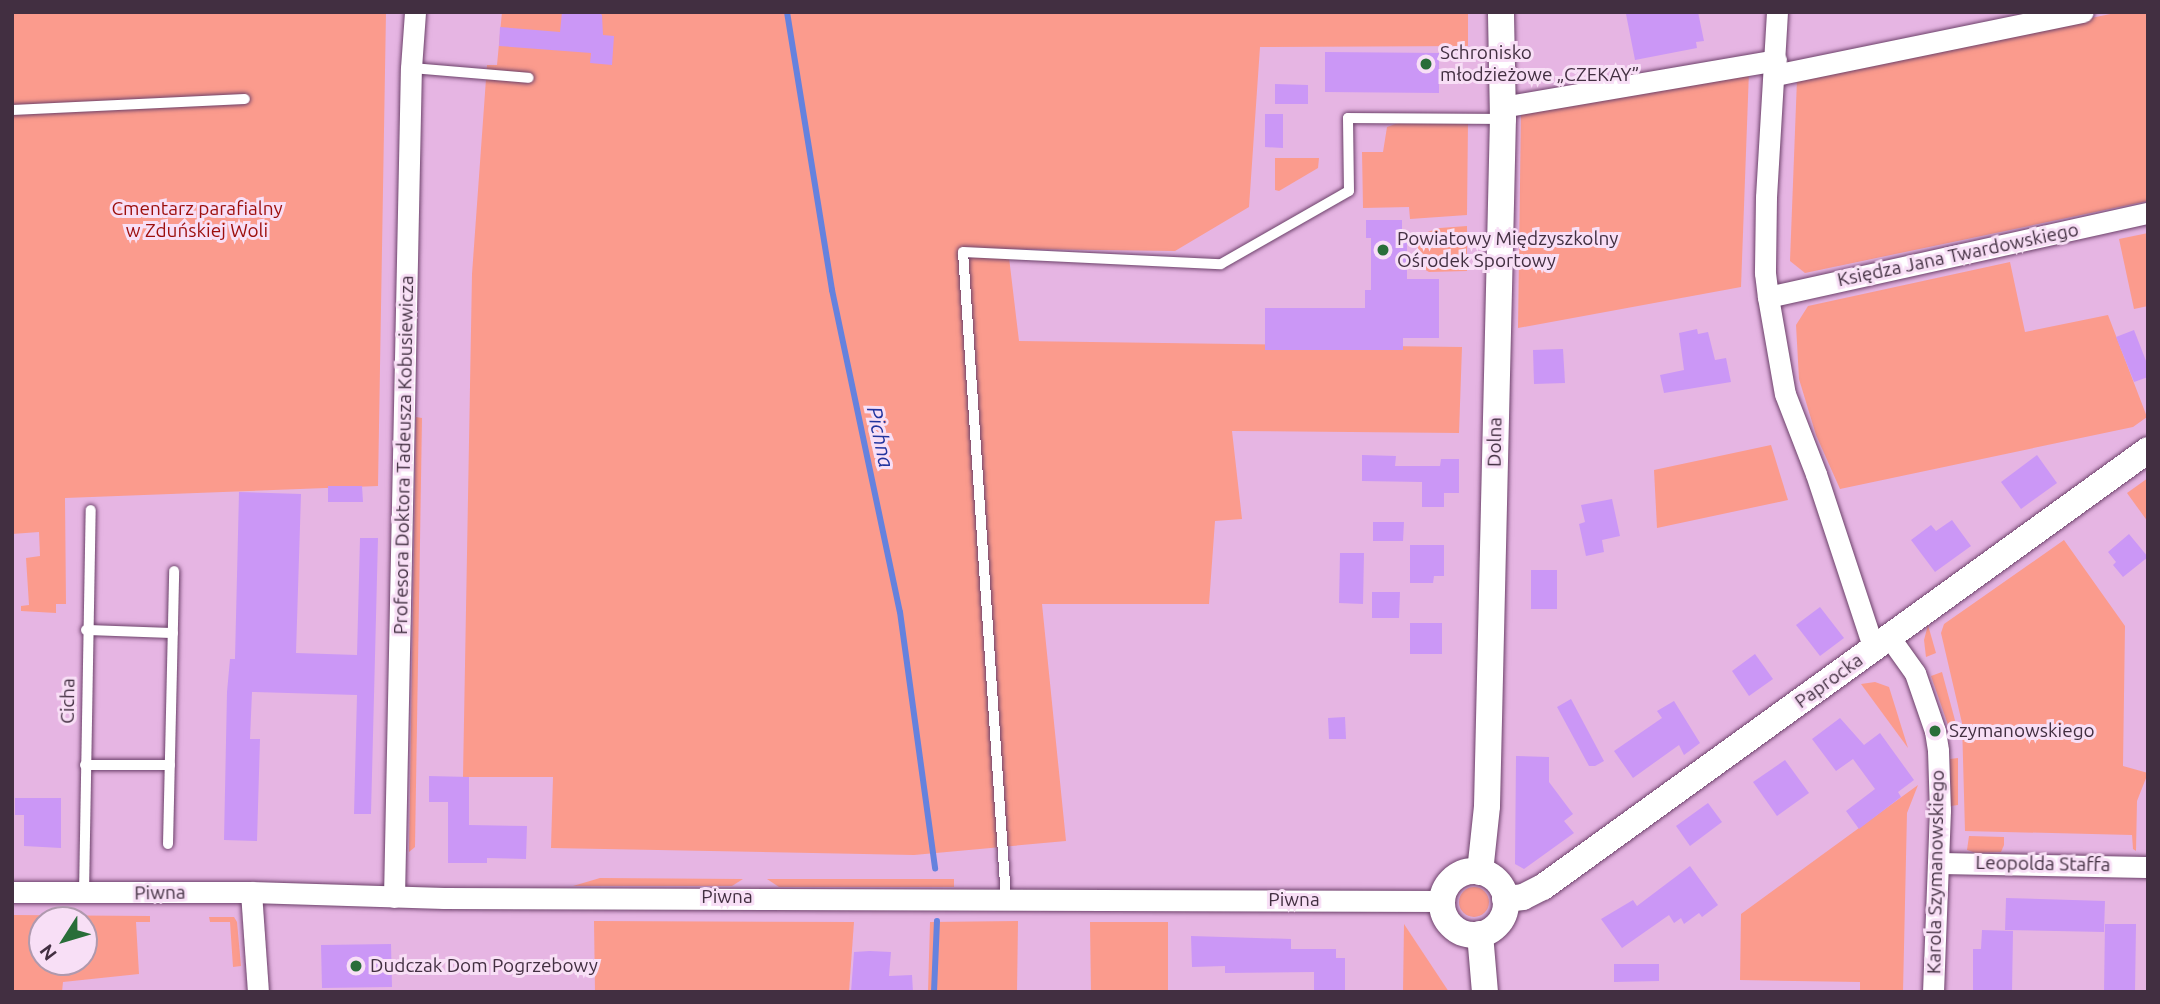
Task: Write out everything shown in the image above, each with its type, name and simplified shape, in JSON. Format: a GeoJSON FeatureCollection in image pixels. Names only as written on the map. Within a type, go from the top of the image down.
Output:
{"type":"FeatureCollection","features":[{"type":"Feature","properties":{"kind":"street","name":"Profesora Doktora Tadeusza Kobusiewicza"},"geometry":{"type":"LineString","coordinates":[[394,897],[411,68],[415,12]]}},
{"type":"Feature","properties":{"kind":"street","name":"Dolna"},"geometry":{"type":"LineString","coordinates":[[1480,872],[1487,806],[1503,113],[1501,12]]}},
{"type":"Feature","properties":{"kind":"street","name":"Karola Szymanowskiego"},"geometry":{"type":"LineString","coordinates":[[1777,12],[1766,197],[1765,273],[1768,297],[1785,394],[1882,643],[1915,673],[1935,731],[1940,810],[1933,992]]}},
{"type":"Feature","properties":{"kind":"street"},"geometry":{"type":"LineString","coordinates":[[1503,113],[2083,12]]}},
{"type":"Feature","properties":{"kind":"street","name":"Księdza Jana Twardowskiego"},"geometry":{"type":"LineString","coordinates":[[1768,297],[2148,213]]}},
{"type":"Feature","properties":{"kind":"street","name":"Paprocka"},"geometry":{"type":"LineString","coordinates":[[1505,898],[1523,897],[1543,887],[2148,450]]}},
{"type":"Feature","properties":{"kind":"street","name":"Leopolda Staffa"},"geometry":{"type":"LineString","coordinates":[[1938,863],[2148,867]]}},
{"type":"Feature","properties":{"kind":"street"},"geometry":{"type":"LineString","coordinates":[[1469,871],[1480,872],[1497,881],[1505,898],[1500,921],[1480,934],[1461,932],[1453,927],[1447,919],[1442,901],[1450,881],[1469,871]]}},
{"type":"Feature","properties":{"kind":"street","name":"Piwna"},"geometry":{"type":"LineString","coordinates":[[12,892],[251,892],[394,897],[1442,901]]}},
{"type":"Feature","properties":{"kind":"street"},"geometry":{"type":"LineString","coordinates":[[251,892],[258,992]]}},
{"type":"Feature","properties":{"kind":"street"},"geometry":{"type":"LineString","coordinates":[[1480,934],[1485,992]]}},
{"type":"Feature","properties":{"kind":"lane"},"geometry":{"type":"LineString","coordinates":[[411,68],[529,78]]}},
{"type":"Feature","properties":{"kind":"lane"},"geometry":{"type":"LineString","coordinates":[[12,110],[245,99]]}},
{"type":"Feature","properties":{"kind":"lane"},"geometry":{"type":"LineString","coordinates":[[1006,899],[963,252],[1221,264],[1349,191],[1348,118],[1503,113]]}},
{"type":"Feature","properties":{"kind":"lane","name":"Cicha"},"geometry":{"type":"LineString","coordinates":[[84,893],[86,630],[91,510]]}},
{"type":"Feature","properties":{"kind":"lane"},"geometry":{"type":"LineString","coordinates":[[168,844],[174,571]]}},
{"type":"Feature","properties":{"kind":"lane"},"geometry":{"type":"LineString","coordinates":[[86,630],[173,633]]}},
{"type":"Feature","properties":{"kind":"lane"},"geometry":{"type":"LineString","coordinates":[[85,765],[170,765]]}},
{"type":"Feature","properties":{"kind":"green space","name":"Cmentarz parafialny w Zduńskiej Woli"},"geometry":{"type":"Polygon","coordinates":[[[12,12],[386,12],[378,486],[65,498],[66,604],[56,604],[56,613],[21,611],[21,606],[29,605],[26,558],[40,556],[39,532],[12,534],[12,12]]]}},
{"type":"Feature","properties":{"kind":"green space"},"geometry":{"type":"Polygon","coordinates":[[[502,12],[1468,12],[1468,46],[1260,47],[1249,207],[1175,251],[1008,249],[1019,341],[1462,347],[1459,433],[1232,431],[1242,519],[1215,521],[1209,604],[1042,604],[1066,841],[914,855],[551,848],[553,777],[463,777],[472,274],[487,65],[497,65],[502,12]]]}},
{"type":"Feature","properties":{"kind":"green space"},"geometry":{"type":"Polygon","coordinates":[[[2120,12],[2148,12],[2148,201],[1805,273],[1790,261],[1797,79],[2120,12]]]}},
{"type":"Feature","properties":{"kind":"green space"},"geometry":{"type":"Polygon","coordinates":[[[1749,71],[1741,287],[1518,328],[1521,114],[1749,71]]]}},
{"type":"Feature","properties":{"kind":"green space"},"geometry":{"type":"Polygon","coordinates":[[[1468,122],[1467,215],[1410,219],[1409,207],[1363,208],[1362,152],[1383,152],[1387,127],[1398,123],[1468,122]]]}},
{"type":"Feature","properties":{"kind":"green space"},"geometry":{"type":"Polygon","coordinates":[[[1275,158],[1319,158],[1318,168],[1279,191],[1275,190],[1275,158]]]}},
{"type":"Feature","properties":{"kind":"green space"},"geometry":{"type":"Polygon","coordinates":[[[1467,226],[1467,271],[1429,272],[1422,268],[1418,261],[1418,235],[1440,228],[1467,226]]]}},
{"type":"Feature","properties":{"kind":"green space"},"geometry":{"type":"Polygon","coordinates":[[[2148,233],[2148,306],[2134,309],[2119,239],[2148,233]]]}},
{"type":"Feature","properties":{"kind":"green space"},"geometry":{"type":"Polygon","coordinates":[[[2010,262],[2025,332],[2108,315],[2147,417],[2133,427],[1840,489],[1816,435],[1799,379],[1796,325],[1808,306],[2010,262]]]}},
{"type":"Feature","properties":{"kind":"green space"},"geometry":{"type":"Polygon","coordinates":[[[416,417],[422,418],[415,847],[409,852],[416,417]]]}},
{"type":"Feature","properties":{"kind":"green space"},"geometry":{"type":"Polygon","coordinates":[[[1771,445],[1788,500],[1657,528],[1654,470],[1771,445]]]}},
{"type":"Feature","properties":{"kind":"green space"},"geometry":{"type":"Polygon","coordinates":[[[2148,478],[2148,522],[2127,493],[2148,478]]]}},
{"type":"Feature","properties":{"kind":"green space"},"geometry":{"type":"Polygon","coordinates":[[[2064,540],[2125,626],[2123,766],[2148,773],[2137,801],[2136,851],[2133,849],[2132,835],[1965,831],[1962,723],[1941,633],[1944,624],[2064,540]]]}},
{"type":"Feature","properties":{"kind":"green space"},"geometry":{"type":"Polygon","coordinates":[[[1928,625],[1936,653],[1926,657],[1924,640],[1928,625]]]}},
{"type":"Feature","properties":{"kind":"green space"},"geometry":{"type":"Polygon","coordinates":[[[1942,672],[1956,724],[1948,725],[1931,676],[1942,672]]]}},
{"type":"Feature","properties":{"kind":"green space"},"geometry":{"type":"Polygon","coordinates":[[[1875,682],[1889,687],[1908,748],[1861,684],[1875,682]]]}},
{"type":"Feature","properties":{"kind":"green space"},"geometry":{"type":"Polygon","coordinates":[[[1958,758],[1958,805],[1951,806],[1950,759],[1958,758]]]}},
{"type":"Feature","properties":{"kind":"green space"},"geometry":{"type":"Polygon","coordinates":[[[1918,785],[1907,813],[1903,992],[1860,992],[1860,982],[1740,980],[1741,914],[1918,785]]]}},
{"type":"Feature","properties":{"kind":"green space"},"geometry":{"type":"Polygon","coordinates":[[[1969,836],[2004,837],[2004,845],[2001,852],[1976,853],[1967,850],[1969,836]]]}},
{"type":"Feature","properties":{"kind":"green space"},"geometry":{"type":"Polygon","coordinates":[[[600,878],[743,879],[732,886],[573,886],[600,878]]]}},
{"type":"Feature","properties":{"kind":"green space"},"geometry":{"type":"Polygon","coordinates":[[[767,879],[954,879],[954,887],[779,887],[767,879]]]}},
{"type":"Feature","properties":{"kind":"green space"},"geometry":{"type":"Polygon","coordinates":[[[1474,887],[1485,891],[1489,902],[1485,913],[1474,917],[1463,913],[1459,902],[1463,891],[1474,887]]]}},
{"type":"Feature","properties":{"kind":"green space"},"geometry":{"type":"Polygon","coordinates":[[[12,915],[28,915],[28,976],[98,976],[98,916],[150,916],[150,922],[136,922],[139,974],[63,982],[62,992],[12,992],[12,915]]]}},
{"type":"Feature","properties":{"kind":"green space"},"geometry":{"type":"Polygon","coordinates":[[[209,917],[234,917],[237,922],[241,966],[233,967],[230,922],[210,922],[209,917]]]}},
{"type":"Feature","properties":{"kind":"green space"},"geometry":{"type":"Polygon","coordinates":[[[594,921],[854,922],[849,992],[595,992],[594,921]]]}},
{"type":"Feature","properties":{"kind":"green space"},"geometry":{"type":"Polygon","coordinates":[[[1018,921],[1017,992],[928,992],[930,922],[1018,921]]]}},
{"type":"Feature","properties":{"kind":"green space"},"geometry":{"type":"Polygon","coordinates":[[[1090,922],[1168,922],[1168,992],[1091,992],[1090,922]]]}},
{"type":"Feature","properties":{"kind":"green space"},"geometry":{"type":"Polygon","coordinates":[[[1404,924],[1449,992],[1403,992],[1404,924]]]}},
{"type":"Feature","properties":{"kind":"building"},"geometry":{"type":"Polygon","coordinates":[[[562,12],[599,12],[602,15],[603,35],[614,36],[612,65],[590,63],[591,53],[499,46],[500,27],[560,32],[562,12]]]}},
{"type":"Feature","properties":{"kind":"building"},"geometry":{"type":"Polygon","coordinates":[[[1698,12],[1704,41],[1696,42],[1697,48],[1635,60],[1626,14],[1698,12]]]}},
{"type":"Feature","properties":{"kind":"building"},"geometry":{"type":"Polygon","coordinates":[[[1325,52],[1439,53],[1439,93],[1325,92],[1325,52]]]}},
{"type":"Feature","properties":{"kind":"building"},"geometry":{"type":"Polygon","coordinates":[[[1275,84],[1308,85],[1308,104],[1275,104],[1275,84]]]}},
{"type":"Feature","properties":{"kind":"building"},"geometry":{"type":"Polygon","coordinates":[[[1265,114],[1283,114],[1283,148],[1265,147],[1265,114]]]}},
{"type":"Feature","properties":{"kind":"building"},"geometry":{"type":"Polygon","coordinates":[[[1366,220],[1402,220],[1402,234],[1407,233],[1407,279],[1439,279],[1439,338],[1403,338],[1403,350],[1265,350],[1265,308],[1365,308],[1365,290],[1371,290],[1371,238],[1366,238],[1366,220]]]}},
{"type":"Feature","properties":{"kind":"building"},"geometry":{"type":"Polygon","coordinates":[[[1697,329],[1698,334],[1708,332],[1715,360],[1726,358],[1731,382],[1664,393],[1660,375],[1684,370],[1679,333],[1697,329]]]}},
{"type":"Feature","properties":{"kind":"building"},"geometry":{"type":"Polygon","coordinates":[[[2134,330],[2148,366],[2148,377],[2134,382],[2116,337],[2134,330]]]}},
{"type":"Feature","properties":{"kind":"building"},"geometry":{"type":"Polygon","coordinates":[[[1563,349],[1565,383],[1534,384],[1533,350],[1563,349]]]}},
{"type":"Feature","properties":{"kind":"building"},"geometry":{"type":"Polygon","coordinates":[[[1362,455],[1396,456],[1395,466],[1440,466],[1441,459],[1459,459],[1459,493],[1444,493],[1444,507],[1422,507],[1422,482],[1362,481],[1362,455]]]}},
{"type":"Feature","properties":{"kind":"building"},"geometry":{"type":"Polygon","coordinates":[[[2037,455],[2057,483],[2021,509],[2001,482],[2037,455]]]}},
{"type":"Feature","properties":{"kind":"building"},"geometry":{"type":"Polygon","coordinates":[[[328,486],[362,486],[363,502],[328,502],[328,486]]]}},
{"type":"Feature","properties":{"kind":"building"},"geometry":{"type":"Polygon","coordinates":[[[239,492],[301,494],[296,653],[357,655],[360,538],[378,538],[371,814],[354,814],[357,695],[252,692],[250,739],[260,739],[257,841],[224,840],[227,692],[230,659],[235,659],[239,492]]]}},
{"type":"Feature","properties":{"kind":"building"},"geometry":{"type":"Polygon","coordinates":[[[1612,499],[1620,536],[1602,540],[1604,552],[1586,556],[1579,524],[1585,522],[1581,505],[1612,499]]]}},
{"type":"Feature","properties":{"kind":"building"},"geometry":{"type":"Polygon","coordinates":[[[1952,520],[1971,546],[1935,572],[1911,540],[1931,525],[1936,531],[1952,520]]]}},
{"type":"Feature","properties":{"kind":"building"},"geometry":{"type":"Polygon","coordinates":[[[1373,522],[1404,522],[1403,541],[1373,541],[1373,522]]]}},
{"type":"Feature","properties":{"kind":"building"},"geometry":{"type":"Polygon","coordinates":[[[2129,534],[2148,557],[2123,577],[2113,565],[2116,562],[2108,552],[2129,534]]]}},
{"type":"Feature","properties":{"kind":"building"},"geometry":{"type":"Polygon","coordinates":[[[1410,545],[1444,545],[1444,576],[1434,576],[1433,583],[1410,583],[1410,545]]]}},
{"type":"Feature","properties":{"kind":"building"},"geometry":{"type":"Polygon","coordinates":[[[1340,553],[1364,553],[1363,604],[1339,603],[1340,553]]]}},
{"type":"Feature","properties":{"kind":"building"},"geometry":{"type":"Polygon","coordinates":[[[1531,570],[1557,570],[1557,609],[1531,609],[1531,570]]]}},
{"type":"Feature","properties":{"kind":"building"},"geometry":{"type":"Polygon","coordinates":[[[1372,592],[1400,592],[1399,618],[1372,618],[1372,592]]]}},
{"type":"Feature","properties":{"kind":"building"},"geometry":{"type":"Polygon","coordinates":[[[1820,607],[1844,638],[1820,656],[1796,625],[1820,607]]]}},
{"type":"Feature","properties":{"kind":"building"},"geometry":{"type":"Polygon","coordinates":[[[1410,623],[1442,623],[1442,654],[1410,654],[1410,623]]]}},
{"type":"Feature","properties":{"kind":"building"},"geometry":{"type":"Polygon","coordinates":[[[1755,654],[1773,679],[1749,696],[1732,671],[1755,654]]]}},
{"type":"Feature","properties":{"kind":"building"},"geometry":{"type":"Polygon","coordinates":[[[1571,699],[1604,761],[1595,766],[1589,766],[1557,707],[1571,699]]]}},
{"type":"Feature","properties":{"kind":"building"},"geometry":{"type":"Polygon","coordinates":[[[1674,701],[1700,743],[1684,755],[1679,745],[1633,778],[1614,751],[1662,718],[1657,711],[1674,701]]]}},
{"type":"Feature","properties":{"kind":"building"},"geometry":{"type":"Polygon","coordinates":[[[1345,717],[1346,739],[1329,739],[1328,718],[1345,717]]]}},
{"type":"Feature","properties":{"kind":"building"},"geometry":{"type":"Polygon","coordinates":[[[1840,718],[1864,745],[1880,733],[1914,780],[1898,792],[1901,797],[1859,829],[1846,811],[1875,789],[1853,759],[1836,771],[1812,739],[1840,718]]]}},
{"type":"Feature","properties":{"kind":"building"},"geometry":{"type":"Polygon","coordinates":[[[1516,756],[1549,757],[1549,782],[1573,814],[1564,821],[1574,833],[1524,869],[1515,864],[1516,756]]]}},
{"type":"Feature","properties":{"kind":"building"},"geometry":{"type":"Polygon","coordinates":[[[1785,760],[1809,793],[1777,816],[1753,782],[1785,760]]]}},
{"type":"Feature","properties":{"kind":"building"},"geometry":{"type":"Polygon","coordinates":[[[429,776],[469,777],[469,825],[527,826],[526,859],[487,858],[487,863],[448,863],[448,802],[429,802],[429,776]]]}},
{"type":"Feature","properties":{"kind":"building"},"geometry":{"type":"Polygon","coordinates":[[[15,798],[61,798],[61,848],[24,846],[24,815],[15,815],[15,798]]]}},
{"type":"Feature","properties":{"kind":"building"},"geometry":{"type":"Polygon","coordinates":[[[1708,803],[1722,822],[1690,846],[1676,826],[1708,803]]]}},
{"type":"Feature","properties":{"kind":"building"},"geometry":{"type":"Polygon","coordinates":[[[1690,866],[1718,905],[1702,917],[1699,913],[1684,924],[1681,918],[1674,923],[1669,915],[1622,948],[1601,919],[1633,900],[1637,906],[1690,866]]]}},
{"type":"Feature","properties":{"kind":"building"},"geometry":{"type":"Polygon","coordinates":[[[2006,898],[2105,901],[2104,932],[2005,930],[2006,898]]]}},
{"type":"Feature","properties":{"kind":"building"},"geometry":{"type":"Polygon","coordinates":[[[2105,924],[2136,924],[2135,992],[2104,992],[2105,924]]]}},
{"type":"Feature","properties":{"kind":"building"},"geometry":{"type":"Polygon","coordinates":[[[1982,930],[2013,931],[2012,992],[1973,992],[1973,949],[1981,949],[1982,930]]]}},
{"type":"Feature","properties":{"kind":"building"},"geometry":{"type":"Polygon","coordinates":[[[1191,936],[1291,939],[1291,949],[1336,949],[1336,958],[1345,958],[1345,992],[1314,992],[1314,972],[1225,973],[1225,966],[1192,967],[1191,936]]]}},
{"type":"Feature","properties":{"kind":"building","name":"Dudczak Dom Pogrzebowy"},"geometry":{"type":"Polygon","coordinates":[[[391,944],[392,987],[322,988],[321,945],[391,944]]]}},
{"type":"Feature","properties":{"kind":"building"},"geometry":{"type":"Polygon","coordinates":[[[854,952],[891,952],[889,976],[912,975],[913,992],[851,992],[854,952]]]}},
{"type":"Feature","properties":{"kind":"building"},"geometry":{"type":"Polygon","coordinates":[[[1614,964],[1659,964],[1659,981],[1614,982],[1614,964]]]}},
{"type":"Feature","properties":{"kind":"waterway","name":"Pichna"},"geometry":{"type":"LineString","coordinates":[[787,12],[832,290],[900,612],[935,869]]}},
{"type":"Feature","properties":{"kind":"waterway","name":"Pichna"},"geometry":{"type":"LineString","coordinates":[[934,992],[937,921]]}},
{"type":"Feature","properties":{"kind":"place","name":"Schronisko młodzieżowe „CZEKAY”"},"geometry":{"type":"Point","coordinates":[1426,64]}},
{"type":"Feature","properties":{"kind":"place","name":"Powiatowy Międzyszkolny Ośrodek Sportowy"},"geometry":{"type":"Point","coordinates":[1383,250]}},
{"type":"Feature","properties":{"kind":"place","name":"Szymanowskiego"},"geometry":{"type":"Point","coordinates":[1935,731]}},
{"type":"Feature","properties":{"kind":"place","name":"Dudczak Dom Pogrzebowy"},"geometry":{"type":"Point","coordinates":[356,966]}}]}
